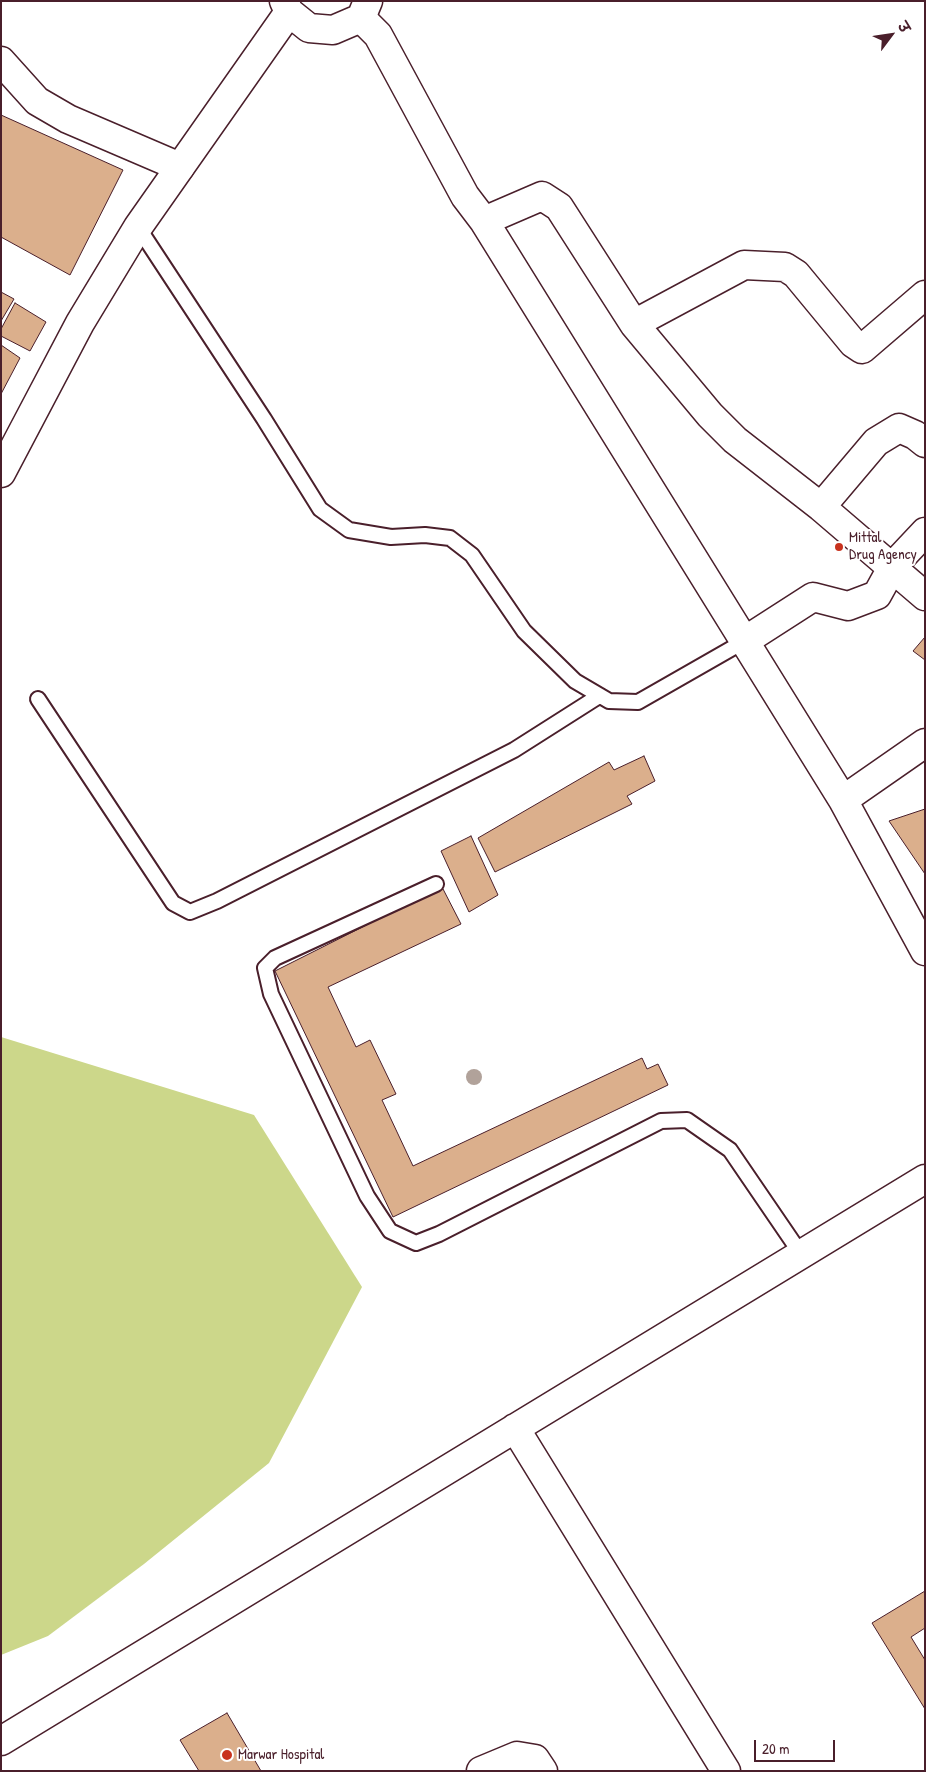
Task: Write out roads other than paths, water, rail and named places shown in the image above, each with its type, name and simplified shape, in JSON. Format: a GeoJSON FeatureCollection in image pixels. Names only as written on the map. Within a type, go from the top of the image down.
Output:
{"type":"FeatureCollection","features":[{"type":"Feature","properties":{"kind":"street"},"geometry":{"type":"LineString","coordinates":[[1,473],[80,322],[138,227],[287,7],[309,28],[333,30],[364,9],[465,196],[484,221],[743,642],[843,800],[925,951]]}},
{"type":"Feature","properties":{"kind":"street"},"geometry":{"type":"LineString","coordinates":[[1,61],[37,100],[68,119],[180,167]]}},
{"type":"Feature","properties":{"kind":"street"},"geometry":{"type":"LineString","coordinates":[[484,221],[542,196],[560,207],[634,324],[710,415],[735,440],[821,506],[893,566],[925,596]]}},
{"type":"Feature","properties":{"kind":"street"},"geometry":{"type":"LineString","coordinates":[[634,324],[744,265],[785,267],[796,274],[853,343],[862,350],[925,296]]}},
{"type":"Feature","properties":{"kind":"street"},"geometry":{"type":"LineString","coordinates":[[821,506],[876,442],[899,428],[915,435],[925,443]]}},
{"type":"Feature","properties":{"kind":"street"},"geometry":{"type":"LineString","coordinates":[[743,642],[813,597],[848,606],[877,594],[893,566],[925,532]]}},
{"type":"Feature","properties":{"kind":"street"},"geometry":{"type":"LineString","coordinates":[[843,800],[925,743]]}},
{"type":"Feature","properties":{"kind":"street"},"geometry":{"type":"LineString","coordinates":[[1,1741],[925,1179]]}},
{"type":"Feature","properties":{"kind":"street"},"geometry":{"type":"LineString","coordinates":[[515,1428],[715,1767]]}},
{"type":"Feature","properties":{"kind":"street"},"geometry":{"type":"LineString","coordinates":[[480,1771],[516,1756],[535,1759],[543,1771]]}},
{"type":"Feature","properties":{"kind":"lane"},"geometry":{"type":"LineString","coordinates":[[138,227],[264,419],[320,509],[349,530],[390,537],[425,535],[450,538],[472,555],[524,631],[575,681],[609,701],[638,702],[743,642]]}},
{"type":"Feature","properties":{"kind":"lane"},"geometry":{"type":"LineString","coordinates":[[38,699],[173,903],[190,912],[217,901],[514,750],[599,696]]}},
{"type":"Feature","properties":{"kind":"lane"},"geometry":{"type":"LineString","coordinates":[[436,884],[275,958],[265,968],[270,994],[367,1196],[390,1231],[416,1243],[439,1234],[661,1121],[687,1120],[730,1150],[801,1254]]}},
{"type":"Feature","properties":{"kind":"place","name":"Mittal Drug Agency"},"geometry":{"type":"Point","coordinates":[839,547]}},
{"type":"Feature","properties":{"kind":"place","name":"Marwar Hospital"},"geometry":{"type":"Point","coordinates":[227,1755]}}]}
